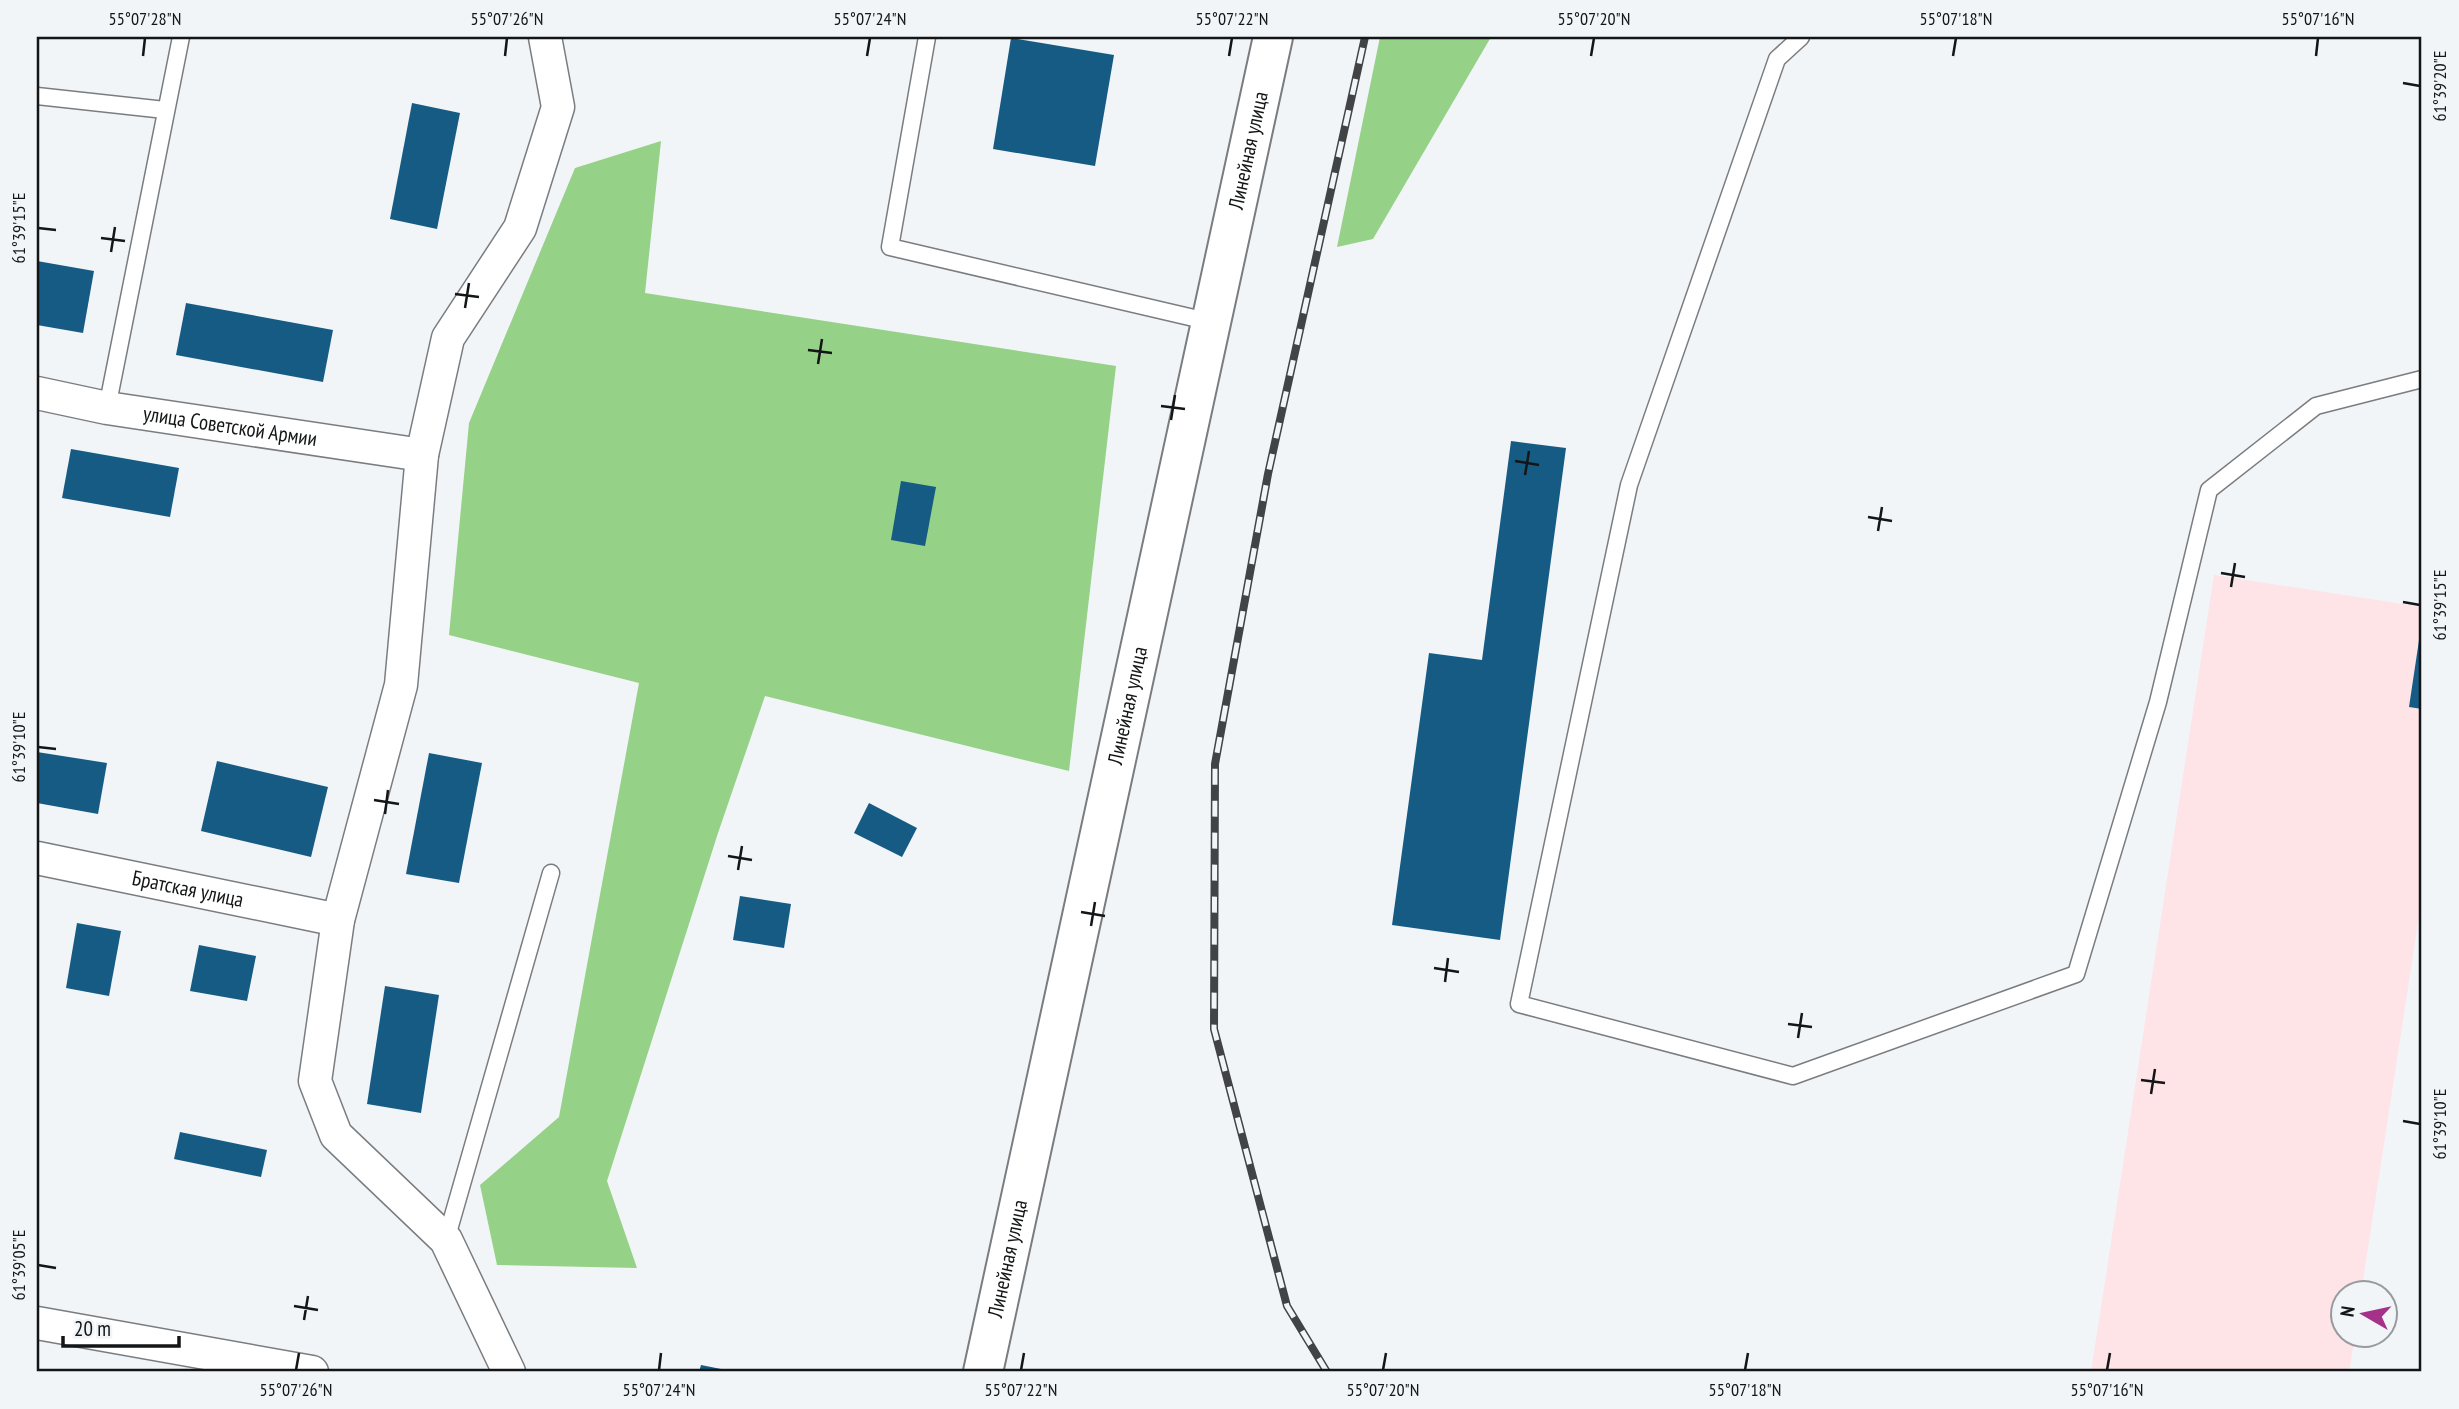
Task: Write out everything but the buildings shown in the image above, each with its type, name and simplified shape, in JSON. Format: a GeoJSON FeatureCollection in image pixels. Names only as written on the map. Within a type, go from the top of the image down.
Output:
{"type":"FeatureCollection","features":[{"type":"Feature","properties":{"kind":"main road","name":"Линейная улица"},"geometry":{"type":"LineString","coordinates":[[983,1372],[1273,37]]}},
{"type":"Feature","properties":{"kind":"street"},"geometry":{"type":"LineString","coordinates":[[509,1372],[446,1240],[336,1135],[315,1081],[338,920],[401,685],[422,455],[448,338],[520,228],[558,107],[545,37]]}},
{"type":"Feature","properties":{"kind":"street","name":"улица Советской Армии"},"geometry":{"type":"LineString","coordinates":[[37,394],[107,408],[422,455]]}},
{"type":"Feature","properties":{"kind":"street","name":"Братская улица"},"geometry":{"type":"LineString","coordinates":[[37,858],[338,920]]}},
{"type":"Feature","properties":{"kind":"street"},"geometry":{"type":"LineString","coordinates":[[37,1323],[312,1372]]}},
{"type":"Feature","properties":{"kind":"lane"},"geometry":{"type":"LineString","coordinates":[[107,408],[181,37]]}},
{"type":"Feature","properties":{"kind":"lane"},"geometry":{"type":"LineString","coordinates":[[927,37],[890,247],[1211,322]]}},
{"type":"Feature","properties":{"kind":"lane"},"geometry":{"type":"LineString","coordinates":[[1801,37],[1777,59],[1629,485],[1519,1004],[1793,1076],[2076,974],[2158,702],[2209,490],[2316,406],[2422,379]]}},
{"type":"Feature","properties":{"kind":"lane"},"geometry":{"type":"LineString","coordinates":[[37,96],[165,110]]}},
{"type":"Feature","properties":{"kind":"lane"},"geometry":{"type":"LineString","coordinates":[[446,1240],[551,873]]}},
{"type":"Feature","properties":{"kind":"shaded area"},"geometry":{"type":"Polygon","coordinates":[[[2214,575],[2422,607],[2422,897],[2363,1280],[2330,1280],[2330,1350],[2353,1350],[2349,1372],[2091,1372],[2214,575]]]}},
{"type":"Feature","properties":{"kind":"green space"},"geometry":{"type":"Polygon","coordinates":[[[1380,37],[1491,37],[1373,239],[1337,247],[1380,37]]]}},
{"type":"Feature","properties":{"kind":"green space"},"geometry":{"type":"Polygon","coordinates":[[[661,141],[645,293],[1116,366],[1069,771],[765,696],[718,833],[607,1181],[637,1268],[497,1265],[480,1185],[559,1117],[639,683],[449,635],[469,423],[575,168],[661,141]]]}},
{"type":"Feature","properties":{"kind":"railway"},"geometry":{"type":"LineString","coordinates":[[1327,1372],[1287,1306],[1214,1029],[1215,764],[1268,474],[1365,37]]}}]}
